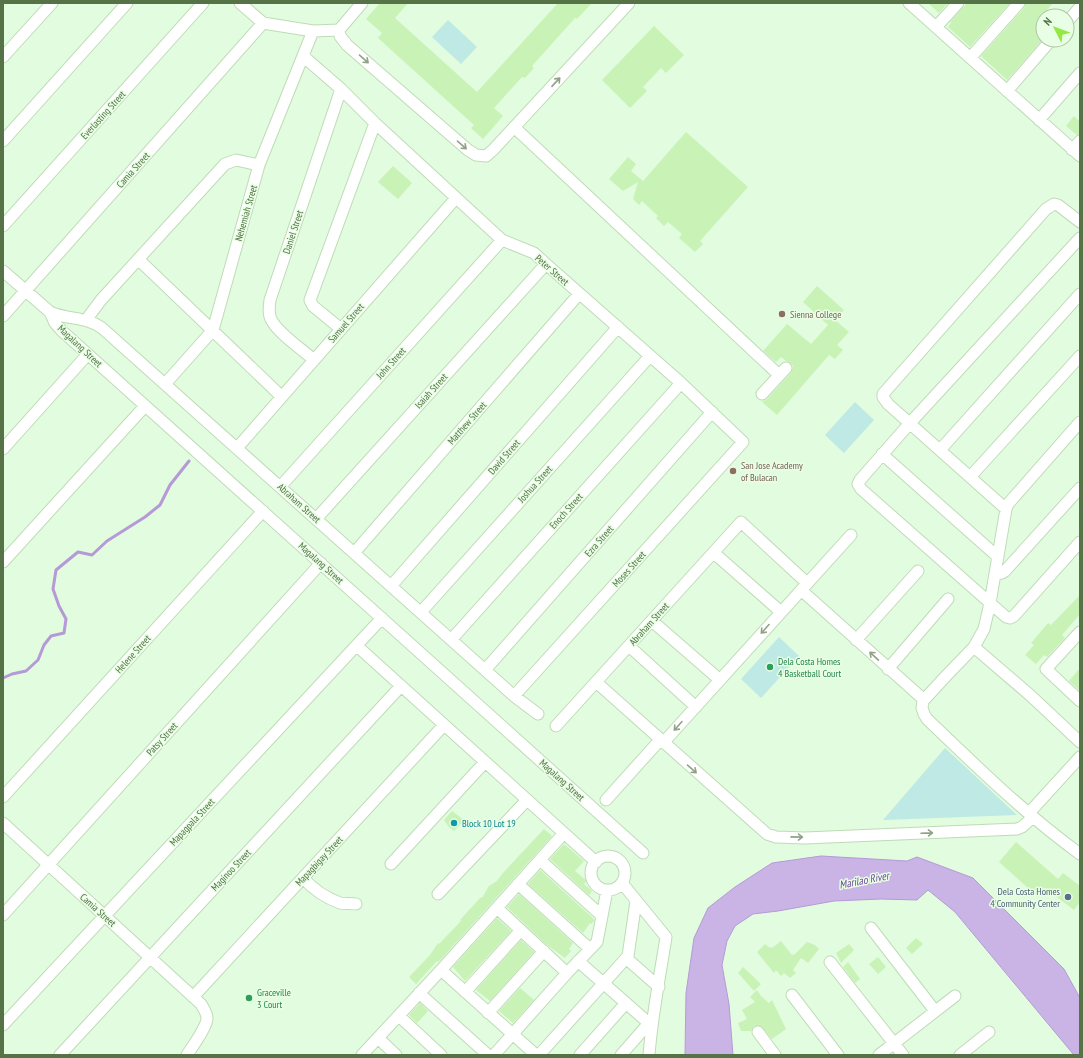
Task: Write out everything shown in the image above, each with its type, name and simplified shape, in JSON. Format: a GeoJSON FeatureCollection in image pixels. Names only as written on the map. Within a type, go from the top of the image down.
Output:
{"type":"FeatureCollection","features":[{"type":"Feature","properties":{"kind":"street"},"geometry":{"type":"LineString","coordinates":[[3,57],[52,3]]}},
{"type":"Feature","properties":{"kind":"street"},"geometry":{"type":"LineString","coordinates":[[3,141],[127,3]]}},
{"type":"Feature","properties":{"kind":"street","name":"Everlasting Street"},"geometry":{"type":"LineString","coordinates":[[3,226],[203,3]]}},
{"type":"Feature","properties":{"kind":"street"},"geometry":{"type":"LineString","coordinates":[[240,3],[263,23],[313,31],[339,30],[362,3]]}},
{"type":"Feature","properties":{"kind":"street"},"geometry":{"type":"LineString","coordinates":[[339,30],[340,36],[347,45],[468,150],[476,155],[486,156],[629,3]]}},
{"type":"Feature","properties":{"kind":"street"},"geometry":{"type":"LineString","coordinates":[[909,3],[1076,153],[1080,141]]}},
{"type":"Feature","properties":{"kind":"street"},"geometry":{"type":"LineString","coordinates":[[936,27],[958,3]]}},
{"type":"Feature","properties":{"kind":"street"},"geometry":{"type":"LineString","coordinates":[[970,58],[1020,3]]}},
{"type":"Feature","properties":{"kind":"street","name":"Camia Street"},"geometry":{"type":"LineString","coordinates":[[3,316],[263,23]]}},
{"type":"Feature","properties":{"kind":"street","name":"Nehemiah Street"},"geometry":{"type":"LineString","coordinates":[[165,384],[212,330],[259,165],[313,31]]}},
{"type":"Feature","properties":{"kind":"street"},"geometry":{"type":"LineString","coordinates":[[1007,91],[1044,48]]}},
{"type":"Feature","properties":{"kind":"street","name":"Peter Street"},"geometry":{"type":"LineString","coordinates":[[304,56],[502,240],[534,254],[546,264],[681,382],[743,442]]}},
{"type":"Feature","properties":{"kind":"street"},"geometry":{"type":"LineString","coordinates":[[1039,120],[1080,73]]}},
{"type":"Feature","properties":{"kind":"street","name":"Daniel Street"},"geometry":{"type":"LineString","coordinates":[[314,360],[278,329],[272,321],[269,311],[270,300],[341,89]]}},
{"type":"Feature","properties":{"kind":"street"},"geometry":{"type":"LineString","coordinates":[[342,329],[313,306],[310,300],[375,123]]}},
{"type":"Feature","properties":{"kind":"street"},"geometry":{"type":"LineString","coordinates":[[514,127],[783,372],[762,394]]}},
{"type":"Feature","properties":{"kind":"street"},"geometry":{"type":"LineString","coordinates":[[86,320],[101,300],[225,164],[236,160],[259,165]]}},
{"type":"Feature","properties":{"kind":"street","name":"Samuel Street"},"geometry":{"type":"LineString","coordinates":[[237,448],[456,198]]}},
{"type":"Feature","properties":{"kind":"street"},"geometry":{"type":"LineString","coordinates":[[1006,508],[885,401],[883,394],[1046,209],[1054,204],[1058,205],[1080,222]]}},
{"type":"Feature","properties":{"kind":"street"},"geometry":{"type":"LineString","coordinates":[[1080,238],[882,454],[858,484],[861,489],[1006,617],[1010,618],[1014,616],[1080,542]]}},
{"type":"Feature","properties":{"kind":"street","name":"John Street"},"geometry":{"type":"LineString","coordinates":[[280,487],[502,240]]}},
{"type":"Feature","properties":{"kind":"street"},"geometry":{"type":"LineString","coordinates":[[138,259],[282,397]]}},
{"type":"Feature","properties":{"kind":"street","name":"Isaiah Street"},"geometry":{"type":"LineString","coordinates":[[316,519],[546,264]]}},
{"type":"Feature","properties":{"kind":"street","name":"Magalang Street"},"geometry":{"type":"LineString","coordinates":[[3,270],[50,312],[58,327],[643,853]]}},
{"type":"Feature","properties":{"kind":"street","name":"Matthew Street"},"geometry":{"type":"LineString","coordinates":[[354,553],[579,294]]}},
{"type":"Feature","properties":{"kind":"street"},"geometry":{"type":"LineString","coordinates":[[940,450],[1080,294]]}},
{"type":"Feature","properties":{"kind":"street","name":"Abraham Street"},"geometry":{"type":"LineString","coordinates":[[50,312],[63,317],[86,320],[102,328],[514,696],[538,714]]}},
{"type":"Feature","properties":{"kind":"street","name":"David Street"},"geometry":{"type":"LineString","coordinates":[[391,586],[618,327]]}},
{"type":"Feature","properties":{"kind":"street"},"geometry":{"type":"LineString","coordinates":[[3,449],[88,354]]}},
{"type":"Feature","properties":{"kind":"street","name":"Joshua Street"},"geometry":{"type":"LineString","coordinates":[[421,612],[650,356]]}},
{"type":"Feature","properties":{"kind":"street"},"geometry":{"type":"LineString","coordinates":[[970,476],[1080,356]]}},
{"type":"Feature","properties":{"kind":"street","name":"Enoch Street"},"geometry":{"type":"LineString","coordinates":[[451,640],[681,382]]}},
{"type":"Feature","properties":{"kind":"street"},"geometry":{"type":"LineString","coordinates":[[3,562],[145,406]]}},
{"type":"Feature","properties":{"kind":"street","name":"Ezra Street"},"geometry":{"type":"LineString","coordinates":[[485,670],[712,412]]}},
{"type":"Feature","properties":{"kind":"street"},"geometry":{"type":"LineString","coordinates":[[1080,422],[1011,499],[1006,508],[984,629],[974,647],[923,701],[922,708],[927,719],[976,766],[1031,815],[1080,854]]}},
{"type":"Feature","properties":{"kind":"street","name":"Moses Street"},"geometry":{"type":"LineString","coordinates":[[514,696],[743,442]]}},
{"type":"Feature","properties":{"kind":"street"},"geometry":{"type":"LineString","coordinates":[[882,454],[998,557]]}},
{"type":"Feature","properties":{"kind":"street"},"geometry":{"type":"LineString","coordinates":[[995,574],[1005,571],[1080,488]]}},
{"type":"Feature","properties":{"kind":"street","name":"Helene Street"},"geometry":{"type":"LineString","coordinates":[[3,797],[263,512]]}},
{"type":"Feature","properties":{"kind":"street","name":"Abraham Street"},"geometry":{"type":"LineString","coordinates":[[556,726],[741,522],[804,586]]}},
{"type":"Feature","properties":{"kind":"street"},"geometry":{"type":"LineString","coordinates":[[606,800],[696,707],[851,535]]}},
{"type":"Feature","properties":{"kind":"street"},"geometry":{"type":"LineString","coordinates":[[714,552],[781,612]]}},
{"type":"Feature","properties":{"kind":"street","name":"Patsy Street"},"geometry":{"type":"LineString","coordinates":[[3,915],[321,563]]}},
{"type":"Feature","properties":{"kind":"street"},"geometry":{"type":"LineString","coordinates":[[856,640],[918,571]]}},
{"type":"Feature","properties":{"kind":"street"},"geometry":{"type":"LineString","coordinates":[[804,586],[856,640],[922,698],[923,701]]}},
{"type":"Feature","properties":{"kind":"street"},"geometry":{"type":"LineString","coordinates":[[888,669],[948,599]]}},
{"type":"Feature","properties":{"kind":"street","name":"Mapagpala Street"},"geometry":{"type":"LineString","coordinates":[[3,1025],[382,618]]}},
{"type":"Feature","properties":{"kind":"street"},"geometry":{"type":"LineString","coordinates":[[652,621],[720,680]]}},
{"type":"Feature","properties":{"kind":"street"},"geometry":{"type":"LineString","coordinates":[[1080,632],[1046,669],[1080,701]]}},
{"type":"Feature","properties":{"kind":"street"},"geometry":{"type":"LineString","coordinates":[[356,646],[596,862]]}},
{"type":"Feature","properties":{"kind":"street"},"geometry":{"type":"LineString","coordinates":[[629,646],[696,707]]}},
{"type":"Feature","properties":{"kind":"street"},"geometry":{"type":"LineString","coordinates":[[974,647],[1080,742]]}},
{"type":"Feature","properties":{"kind":"street"},"geometry":{"type":"LineString","coordinates":[[596,682],[662,742],[761,829],[771,836],[805,838],[1017,829],[1022,827],[1080,757]]}},
{"type":"Feature","properties":{"kind":"street","name":"Maginoo Street"},"geometry":{"type":"LineString","coordinates":[[60,1055],[401,686]]}},
{"type":"Feature","properties":{"kind":"street","name":"Mapagbigay Street"},"geometry":{"type":"LineString","coordinates":[[193,997],[444,725]]}},
{"type":"Feature","properties":{"kind":"street"},"geometry":{"type":"LineString","coordinates":[[391,864],[485,762]]}},
{"type":"Feature","properties":{"kind":"street"},"geometry":{"type":"LineString","coordinates":[[438,894],[526,800]]}},
{"type":"Feature","properties":{"kind":"street","name":"Camia Street"},"geometry":{"type":"LineString","coordinates":[[3,823],[193,997],[205,1010],[207,1018],[206,1024],[187,1055]]}},
{"type":"Feature","properties":{"kind":"street"},"geometry":{"type":"LineString","coordinates":[[362,1055],[441,970],[564,833]]}},
{"type":"Feature","properties":{"kind":"street"},"geometry":{"type":"LineString","coordinates":[[604,857],[619,860],[625,873],[622,883],[613,889],[607,890],[598,887],[593,880],[592,870],[596,862],[604,857]]}},
{"type":"Feature","properties":{"kind":"street"},"geometry":{"type":"LineString","coordinates":[[540,860],[602,916]]}},
{"type":"Feature","properties":{"kind":"street"},"geometry":{"type":"LineString","coordinates":[[303,878],[310,886],[322,894],[341,903],[356,904]]}},
{"type":"Feature","properties":{"kind":"street"},"geometry":{"type":"LineString","coordinates":[[622,883],[666,936],[659,987],[650,1024],[648,1055]]}},
{"type":"Feature","properties":{"kind":"street"},"geometry":{"type":"LineString","coordinates":[[518,884],[590,949]]}},
{"type":"Feature","properties":{"kind":"street"},"geometry":{"type":"LineString","coordinates":[[494,1055],[567,973],[597,942],[607,890]]}},
{"type":"Feature","properties":{"kind":"street"},"geometry":{"type":"LineString","coordinates":[[539,1055],[628,956],[636,901]]}},
{"type":"Feature","properties":{"kind":"street"},"geometry":{"type":"LineString","coordinates":[[497,908],[567,973]]}},
{"type":"Feature","properties":{"kind":"street"},"geometry":{"type":"LineString","coordinates":[[871,928],[935,1011]]}},
{"type":"Feature","properties":{"kind":"street"},"geometry":{"type":"LineString","coordinates":[[465,992],[521,930]]}},
{"type":"Feature","properties":{"kind":"street"},"geometry":{"type":"LineString","coordinates":[[488,1012],[544,951]]}},
{"type":"Feature","properties":{"kind":"street"},"geometry":{"type":"LineString","coordinates":[[626,958],[659,987]]}},
{"type":"Feature","properties":{"kind":"street"},"geometry":{"type":"LineString","coordinates":[[578,961],[650,1024]]}},
{"type":"Feature","properties":{"kind":"street"},"geometry":{"type":"LineString","coordinates":[[830,962],[903,1055]]}},
{"type":"Feature","properties":{"kind":"street"},"geometry":{"type":"LineString","coordinates":[[441,970],[536,1055]]}},
{"type":"Feature","properties":{"kind":"street"},"geometry":{"type":"LineString","coordinates":[[420,993],[488,1055]]}},
{"type":"Feature","properties":{"kind":"street"},"geometry":{"type":"LineString","coordinates":[[792,994],[838,1055]]}},
{"type":"Feature","properties":{"kind":"street"},"geometry":{"type":"LineString","coordinates":[[879,1055],[955,996]]}},
{"type":"Feature","properties":{"kind":"street"},"geometry":{"type":"LineString","coordinates":[[580,1055],[626,1003]]}},
{"type":"Feature","properties":{"kind":"street"},"geometry":{"type":"LineString","coordinates":[[399,1016],[441,1055]]}},
{"type":"Feature","properties":{"kind":"street"},"geometry":{"type":"LineString","coordinates":[[621,1055],[650,1024]]}},
{"type":"Feature","properties":{"kind":"street"},"geometry":{"type":"LineString","coordinates":[[758,1032],[775,1055]]}},
{"type":"Feature","properties":{"kind":"street"},"geometry":{"type":"LineString","coordinates":[[960,1055],[989,1032]]}},
{"type":"Feature","properties":{"kind":"street"},"geometry":{"type":"LineString","coordinates":[[378,1038],[396,1055]]}},
{"type":"Feature","properties":{"kind":"shaded area"},"geometry":{"type":"Polygon","coordinates":[[[448,20],[477,47],[461,64],[432,37],[448,20]]]}},
{"type":"Feature","properties":{"kind":"shaded area"},"geometry":{"type":"Polygon","coordinates":[[[855,402],[874,420],[844,453],[825,435],[855,402]]]}},
{"type":"Feature","properties":{"kind":"shaded area","name":"Dela Costa Homes 4 Basketball Court"},"geometry":{"type":"Polygon","coordinates":[[[779,637],[799,656],[761,698],[741,679],[779,637]]]}},
{"type":"Feature","properties":{"kind":"shaded area"},"geometry":{"type":"Polygon","coordinates":[[[945,748],[1017,815],[883,820],[945,748]]]}},
{"type":"Feature","properties":{"kind":"water","name":"Marilao River"},"geometry":{"type":"Polygon","coordinates":[[[821,856],[907,861],[917,857],[973,878],[1064,969],[1080,998],[1080,1055],[1074,1055],[955,912],[928,890],[917,900],[881,899],[834,901],[753,914],[735,926],[727,941],[722,965],[729,1004],[733,1055],[685,1055],[686,993],[694,938],[708,908],[735,887],[772,863],[821,856]]]}},
{"type":"Feature","properties":{"kind":"building"},"geometry":{"type":"Polygon","coordinates":[[[380,3],[408,3],[395,18],[477,92],[558,3],[592,3],[577,19],[575,18],[532,66],[534,68],[525,78],[522,77],[494,108],[503,116],[483,139],[471,128],[474,125],[378,38],[382,33],[366,19],[380,3]]]}},
{"type":"Feature","properties":{"kind":"building"},"geometry":{"type":"Polygon","coordinates":[[[928,3],[948,3],[939,13],[928,3]]]}},
{"type":"Feature","properties":{"kind":"building"},"geometry":{"type":"Polygon","coordinates":[[[967,3],[1010,3],[970,47],[948,27],[951,23],[950,22],[967,3]]]}},
{"type":"Feature","properties":{"kind":"building"},"geometry":{"type":"Polygon","coordinates":[[[1026,3],[1053,3],[1049,8],[1035,8],[1035,48],[1007,80],[981,56],[1024,8],[1026,3]]]}},
{"type":"Feature","properties":{"kind":"building"},"geometry":{"type":"Polygon","coordinates":[[[654,26],[684,55],[666,73],[661,68],[643,87],[647,91],[630,108],[602,80],[654,26]]]}},
{"type":"Feature","properties":{"kind":"building"},"geometry":{"type":"Polygon","coordinates":[[[1074,116],[1080,122],[1080,134],[1077,135],[1066,126],[1074,116]]]}},
{"type":"Feature","properties":{"kind":"building"},"geometry":{"type":"Polygon","coordinates":[[[686,132],[748,187],[700,241],[703,244],[695,252],[679,238],[682,234],[668,222],[664,226],[656,218],[658,216],[642,201],[639,205],[633,199],[638,182],[623,191],[609,179],[628,157],[636,164],[631,171],[643,181],[686,132]]]}},
{"type":"Feature","properties":{"kind":"building"},"geometry":{"type":"Polygon","coordinates":[[[393,166],[412,183],[398,199],[378,182],[393,166]]]}},
{"type":"Feature","properties":{"kind":"building"},"geometry":{"type":"Polygon","coordinates":[[[817,286],[844,310],[835,320],[849,332],[837,345],[843,350],[835,359],[829,355],[777,415],[762,402],[767,399],[791,373],[793,366],[781,357],[776,362],[763,351],[787,324],[811,344],[828,325],[803,302],[817,286]]]}},
{"type":"Feature","properties":{"kind":"building"},"geometry":{"type":"Polygon","coordinates":[[[1080,595],[1080,614],[1062,635],[1065,638],[1047,657],[1044,655],[1036,664],[1025,655],[1034,645],[1031,643],[1048,623],[1051,625],[1080,595]]]}},
{"type":"Feature","properties":{"kind":"building"},"geometry":{"type":"Polygon","coordinates":[[[1080,668],[1080,691],[1069,681],[1080,668]]]}},
{"type":"Feature","properties":{"kind":"building","name":"Block 10 Lot 19"},"geometry":{"type":"Polygon","coordinates":[[[452,811],[464,820],[454,831],[444,820],[452,811]]]}},
{"type":"Feature","properties":{"kind":"building"},"geometry":{"type":"Polygon","coordinates":[[[544,829],[552,836],[443,957],[438,962],[437,961],[416,984],[409,977],[430,955],[438,943],[439,944],[461,921],[460,920],[481,897],[482,898],[489,886],[497,881],[544,829]]]}},
{"type":"Feature","properties":{"kind":"building"},"geometry":{"type":"Polygon","coordinates":[[[1016,842],[1058,879],[1063,873],[1080,886],[1080,902],[1074,910],[1045,888],[1038,897],[999,862],[1016,842]]]}},
{"type":"Feature","properties":{"kind":"building"},"geometry":{"type":"Polygon","coordinates":[[[564,844],[584,861],[575,871],[587,881],[584,884],[592,891],[589,895],[550,859],[564,844]]]}},
{"type":"Feature","properties":{"kind":"building"},"geometry":{"type":"Polygon","coordinates":[[[540,870],[594,919],[594,921],[591,924],[590,923],[583,933],[528,884],[540,870]]]}},
{"type":"Feature","properties":{"kind":"building"},"geometry":{"type":"Polygon","coordinates":[[[519,894],[573,943],[569,949],[571,951],[565,958],[547,945],[507,907],[519,894]]]}},
{"type":"Feature","properties":{"kind":"building"},"geometry":{"type":"Polygon","coordinates":[[[497,918],[511,931],[465,981],[453,967],[497,918]]]}},
{"type":"Feature","properties":{"kind":"building"},"geometry":{"type":"Polygon","coordinates":[[[916,938],[923,944],[912,954],[906,948],[916,938]]]}},
{"type":"Feature","properties":{"kind":"building"},"geometry":{"type":"Polygon","coordinates":[[[521,940],[534,952],[490,1001],[476,990],[521,940]]]}},
{"type":"Feature","properties":{"kind":"building"},"geometry":{"type":"Polygon","coordinates":[[[781,941],[792,955],[795,954],[807,942],[815,945],[819,949],[808,963],[801,958],[793,970],[796,973],[790,978],[784,973],[781,976],[776,970],[774,973],[757,952],[765,944],[772,948],[781,941]]]}},
{"type":"Feature","properties":{"kind":"building"},"geometry":{"type":"Polygon","coordinates":[[[849,944],[854,950],[841,963],[836,953],[849,944]]]}},
{"type":"Feature","properties":{"kind":"building"},"geometry":{"type":"Polygon","coordinates":[[[878,957],[886,967],[878,974],[869,964],[878,957]]]}},
{"type":"Feature","properties":{"kind":"building"},"geometry":{"type":"Polygon","coordinates":[[[848,962],[860,979],[855,983],[843,967],[848,962]]]}},
{"type":"Feature","properties":{"kind":"building"},"geometry":{"type":"Polygon","coordinates":[[[743,967],[761,984],[754,991],[738,973],[743,967]]]}},
{"type":"Feature","properties":{"kind":"building"},"geometry":{"type":"Polygon","coordinates":[[[520,988],[534,1000],[513,1023],[499,1011],[520,988]]]}},
{"type":"Feature","properties":{"kind":"building"},"geometry":{"type":"Polygon","coordinates":[[[757,990],[769,1003],[772,1000],[786,1029],[772,1039],[761,1026],[754,1026],[751,1031],[741,1031],[738,1023],[747,1019],[742,1010],[755,1002],[750,997],[757,990]]]}},
{"type":"Feature","properties":{"kind":"building"},"geometry":{"type":"Polygon","coordinates":[[[420,1003],[428,1011],[417,1023],[409,1015],[420,1003]]]}},
{"type":"Feature","properties":{"kind":"waterway"},"geometry":{"type":"LineString","coordinates":[[3,678],[12,674],[26,671],[38,660],[44,645],[51,636],[64,633],[66,619],[59,606],[53,589],[56,570],[78,552],[92,555],[107,541],[145,517],[160,505],[170,485],[189,461]]}},
{"type":"Feature","properties":{"kind":"place","name":"Sienna College"},"geometry":{"type":"Point","coordinates":[782,314]}},
{"type":"Feature","properties":{"kind":"place","name":"San Jose Academy of Bulacan"},"geometry":{"type":"Point","coordinates":[733,471]}},
{"type":"Feature","properties":{"kind":"place","name":"Dela Costa Homes 4 Basketball Court"},"geometry":{"type":"Point","coordinates":[770,667]}},
{"type":"Feature","properties":{"kind":"place","name":"Block 10 Lot 19"},"geometry":{"type":"Point","coordinates":[454,823]}},
{"type":"Feature","properties":{"kind":"place","name":"Dela Costa Homes 4 Community Center"},"geometry":{"type":"Point","coordinates":[1068,897]}},
{"type":"Feature","properties":{"kind":"place","name":"Graceville 3 Court"},"geometry":{"type":"Point","coordinates":[249,998]}}]}
